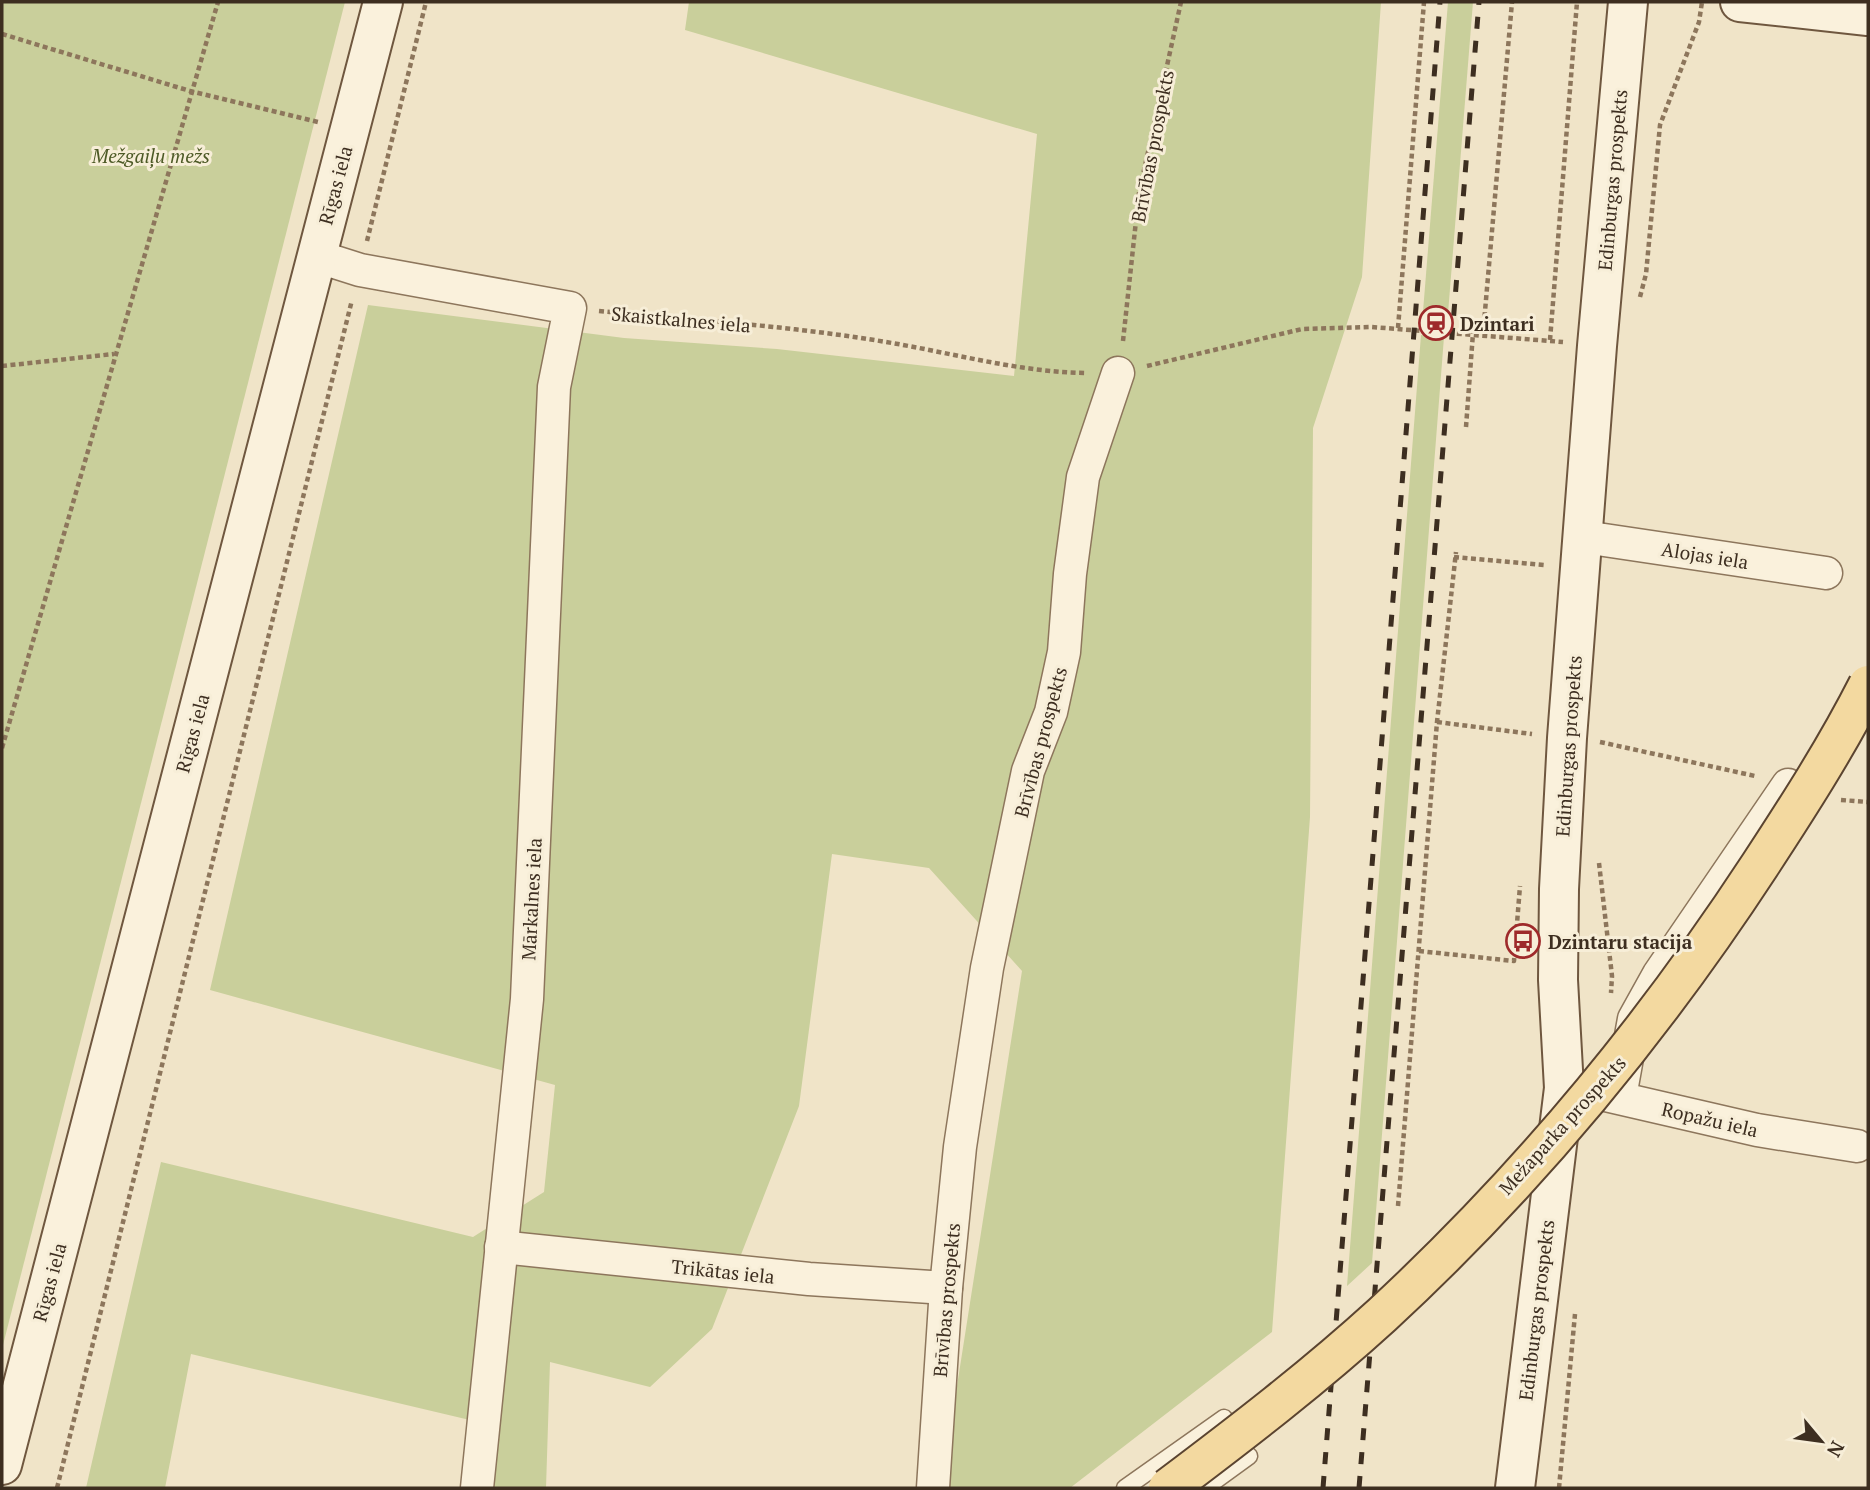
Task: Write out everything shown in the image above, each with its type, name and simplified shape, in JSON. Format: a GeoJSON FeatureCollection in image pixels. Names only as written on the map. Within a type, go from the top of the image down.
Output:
{"type":"FeatureCollection","features":[{"type":"Feature","properties":{"kind":"main road","name":"Mežaparka prospekts"},"geometry":{"type":"LineString","coordinates":[[1168,1488],[1256,1422],[1382,1315],[1548,1145],[1619,1061],[1727,914],[1811,787],[1868,685]]}},
{"type":"Feature","properties":{"kind":"street","name":"Rīgas iela"},"geometry":{"type":"LineString","coordinates":[[2,1465],[383,2]]}},
{"type":"Feature","properties":{"kind":"street","name":"Edinburgas prospekts"},"geometry":{"type":"LineString","coordinates":[[1515,1488],[1564,1088],[1558,980],[1559,889],[1581,746],[1584,537],[1597,346],[1628,2]]}},
{"type":"Feature","properties":{"kind":"street"},"geometry":{"type":"LineString","coordinates":[[1740,2],[1868,16]]}},
{"type":"Feature","properties":{"kind":"street"},"geometry":{"type":"LineString","coordinates":[[316,256],[360,270],[570,308]]}},
{"type":"Feature","properties":{"kind":"street","name":"Mārkalnes iela"},"geometry":{"type":"LineString","coordinates":[[477,1488],[527,999],[554,387],[570,308]]}},
{"type":"Feature","properties":{"kind":"street","name":"Brīvības prospekts"},"geometry":{"type":"LineString","coordinates":[[933,1488],[946,1288],[960,1147],[987,968],[1028,771],[1051,712],[1064,652],[1070,574],[1083,477],[1118,373]]}},
{"type":"Feature","properties":{"kind":"street","name":"Alojas iela"},"geometry":{"type":"LineString","coordinates":[[1584,537],[1826,573]]}},
{"type":"Feature","properties":{"kind":"street"},"geometry":{"type":"LineString","coordinates":[[1620,1097],[1634,1019],[1659,974],[1787,785]]}},
{"type":"Feature","properties":{"kind":"street","name":"Ropažu iela"},"geometry":{"type":"LineString","coordinates":[[1564,1088],[1620,1097],[1758,1130],[1857,1146]]}},
{"type":"Feature","properties":{"kind":"street","name":"Trikātas iela"},"geometry":{"type":"LineString","coordinates":[[501,1247],[809,1279],[946,1288]]}},
{"type":"Feature","properties":{"kind":"lane"},"geometry":{"type":"LineString","coordinates":[[1125,1488],[1224,1418]]}},
{"type":"Feature","properties":{"kind":"lane"},"geometry":{"type":"LineString","coordinates":[[1205,1488],[1249,1455]]}},
{"type":"Feature","properties":{"kind":"path"},"geometry":{"type":"LineString","coordinates":[[2,748],[190,91],[218,2]]}},
{"type":"Feature","properties":{"kind":"path"},"geometry":{"type":"LineString","coordinates":[[57,1488],[426,2]]}},
{"type":"Feature","properties":{"kind":"path","name":"Brīvības prospekts"},"geometry":{"type":"LineString","coordinates":[[1118,373],[1128,312],[1139,193],[1181,2]]}},
{"type":"Feature","properties":{"kind":"path"},"geometry":{"type":"LineString","coordinates":[[1398,328],[1424,2]]}},
{"type":"Feature","properties":{"kind":"path"},"geometry":{"type":"LineString","coordinates":[[1483,334],[1511,2]]}},
{"type":"Feature","properties":{"kind":"path"},"geometry":{"type":"LineString","coordinates":[[1550,340],[1577,2]]}},
{"type":"Feature","properties":{"kind":"path"},"geometry":{"type":"LineString","coordinates":[[1638,301],[1646,274],[1660,125],[1699,22],[1702,2]]}},
{"type":"Feature","properties":{"kind":"path"},"geometry":{"type":"LineString","coordinates":[[2,34],[190,91],[349,130]]}},
{"type":"Feature","properties":{"kind":"path","name":"Skaistkalnes iela"},"geometry":{"type":"LineString","coordinates":[[570,308],[795,330],[885,342],[1049,372],[1118,373],[1302,329],[1398,328],[1597,346]]}},
{"type":"Feature","properties":{"kind":"path"},"geometry":{"type":"LineString","coordinates":[[1466,427],[1473,333]]}},
{"type":"Feature","properties":{"kind":"path"},"geometry":{"type":"LineString","coordinates":[[2,366],[114,354]]}},
{"type":"Feature","properties":{"kind":"path"},"geometry":{"type":"LineString","coordinates":[[1398,1206],[1437,722],[1455,554],[1550,566]]}},
{"type":"Feature","properties":{"kind":"path"},"geometry":{"type":"LineString","coordinates":[[1437,722],[1581,746],[1596,742],[1738,771],[1787,785]]}},
{"type":"Feature","properties":{"kind":"path"},"geometry":{"type":"LineString","coordinates":[[1838,799],[1868,802]]}},
{"type":"Feature","properties":{"kind":"path"},"geometry":{"type":"LineString","coordinates":[[1598,851],[1612,976],[1610,1003]]}},
{"type":"Feature","properties":{"kind":"path"},"geometry":{"type":"LineString","coordinates":[[1419,951],[1514,961],[1521,882]]}},
{"type":"Feature","properties":{"kind":"path"},"geometry":{"type":"LineString","coordinates":[[1559,1488],[1576,1306]]}},
{"type":"Feature","properties":{"kind":"green space","name":"Mežgaiļu mežs"},"geometry":{"type":"Polygon","coordinates":[[[2,2],[345,2],[2,1349],[2,2]]]}},
{"type":"Feature","properties":{"kind":"green space"},"geometry":{"type":"Polygon","coordinates":[[[689,2],[1381,2],[1362,277],[1313,428],[1310,817],[1272,1332],[1070,1488],[941,1488],[1022,971],[929,868],[832,854],[799,1106],[712,1329],[650,1387],[550,1362],[546,1488],[474,1488],[474,1421],[191,1354],[165,1488],[86,1488],[161,1162],[473,1237],[544,1192],[555,1085],[210,990],[368,305],[624,338],[777,349],[1014,376],[1037,134],[685,30],[689,2]]]}},
{"type":"Feature","properties":{"kind":"green space"},"geometry":{"type":"Polygon","coordinates":[[[1448,2],[1473,2],[1447,326],[1422,324],[1448,2]]]}},
{"type":"Feature","properties":{"kind":"green space"},"geometry":{"type":"Polygon","coordinates":[[[1421,335],[1444,337],[1372,1263],[1347,1286],[1421,335]]]}},
{"type":"Feature","properties":{"kind":"railway"},"geometry":{"type":"LineString","coordinates":[[1323,1488],[1440,2]]}},
{"type":"Feature","properties":{"kind":"railway"},"geometry":{"type":"LineString","coordinates":[[1359,1488],[1479,2]]}},
{"type":"Feature","properties":{"kind":"place","name":"Dzintari"},"geometry":{"type":"Point","coordinates":[1436,323]}},
{"type":"Feature","properties":{"kind":"place","name":"Dzintaru stacija"},"geometry":{"type":"Point","coordinates":[1523,941]}}]}
